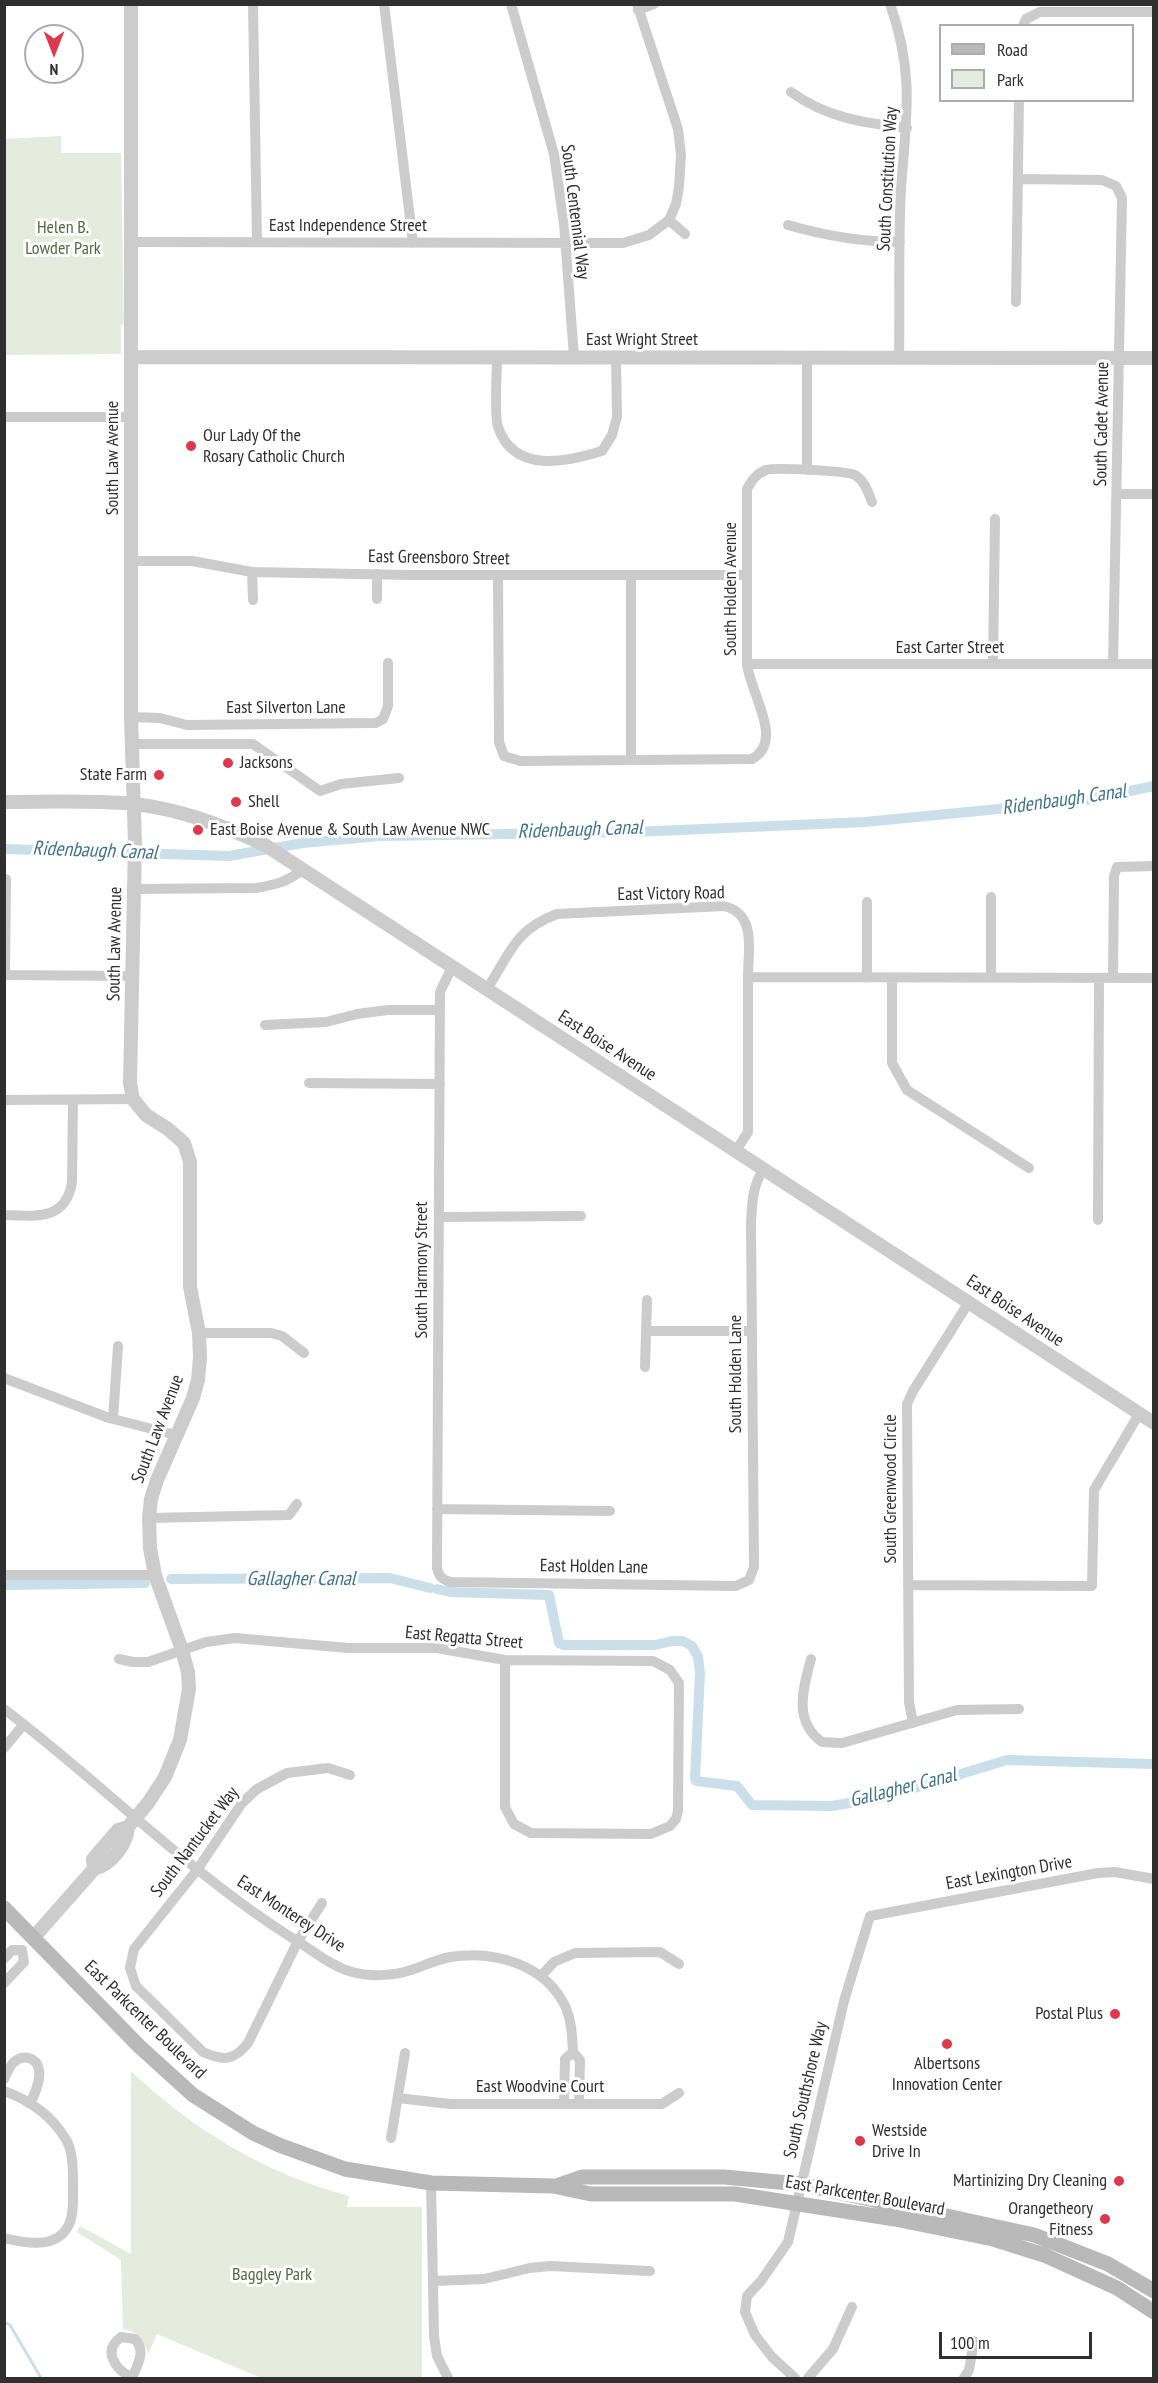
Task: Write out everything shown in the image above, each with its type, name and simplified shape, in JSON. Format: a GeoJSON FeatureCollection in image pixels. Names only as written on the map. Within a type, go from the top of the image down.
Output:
{"type":"FeatureCollection","features":[{"type":"Feature","properties":{"kind":"main road","name":"East Parkcenter Boulevard"},"geometry":{"type":"LineString","coordinates":[[4,1908],[34,1936],[140,2048],[193,2094],[252,2133],[345,2169],[431,2183],[553,2187],[591,2194],[735,2194],[895,2219],[993,2239],[1044,2255],[1117,2288],[1154,2312]]}},
{"type":"Feature","properties":{"kind":"main road","name":"East Parkcenter Boulevard"},"geometry":{"type":"LineString","coordinates":[[553,2187],[582,2177],[724,2177],[800,2184],[983,2222],[1034,2235],[1108,2264],[1154,2291]]}},
{"type":"Feature","properties":{"kind":"street","name":"South Law Avenue"},"geometry":{"type":"LineString","coordinates":[[34,1936],[94,1869],[104,1867],[127,1839],[132,1822],[165,1777],[180,1740],[189,1689],[188,1672],[182,1650],[155,1575],[149,1518],[151,1499],[157,1480],[193,1398],[198,1380],[199,1333],[190,1287],[190,1161],[184,1143],[146,1115],[134,1099],[130,1083],[135,863],[132,744],[131,4]]}},
{"type":"Feature","properties":{"kind":"street"},"geometry":{"type":"LineString","coordinates":[[253,4],[257,242]]}},
{"type":"Feature","properties":{"kind":"street"},"geometry":{"type":"LineString","coordinates":[[384,4],[413,243]]}},
{"type":"Feature","properties":{"kind":"street","name":"South Centennial Way"},"geometry":{"type":"LineString","coordinates":[[511,4],[554,154],[565,243],[574,357]]}},
{"type":"Feature","properties":{"kind":"street"},"geometry":{"type":"LineString","coordinates":[[654,4],[638,7],[678,129],[681,155],[679,187],[676,204],[669,220],[685,234]]}},
{"type":"Feature","properties":{"kind":"street","name":"South Constitution Way"},"geometry":{"type":"LineString","coordinates":[[890,4],[898,28],[908,90],[901,190],[898,358]]}},
{"type":"Feature","properties":{"kind":"street"},"geometry":{"type":"LineString","coordinates":[[1024,22],[1040,12],[1154,12]]}},
{"type":"Feature","properties":{"kind":"street"},"geometry":{"type":"LineString","coordinates":[[791,92],[807,104],[834,116],[859,123],[907,128]]}},
{"type":"Feature","properties":{"kind":"street"},"geometry":{"type":"LineString","coordinates":[[1016,302],[1019,102]]}},
{"type":"Feature","properties":{"kind":"street","name":"South Cadet Avenue"},"geometry":{"type":"LineString","coordinates":[[1019,179],[1102,180],[1116,186],[1122,198],[1113,664]]}},
{"type":"Feature","properties":{"kind":"street","name":"East Independence Street"},"geometry":{"type":"LineString","coordinates":[[132,242],[623,243],[649,235],[669,220]]}},
{"type":"Feature","properties":{"kind":"street"},"geometry":{"type":"LineString","coordinates":[[788,225],[859,241],[900,242]]}},
{"type":"Feature","properties":{"kind":"street","name":"East Wright Street"},"geometry":{"type":"LineString","coordinates":[[131,357],[1154,358]]}},
{"type":"Feature","properties":{"kind":"street"},"geometry":{"type":"LineString","coordinates":[[497,357],[497,426],[512,449],[524,457],[556,461],[572,460],[602,451],[612,435],[617,417],[616,358]]}},
{"type":"Feature","properties":{"kind":"street"},"geometry":{"type":"LineString","coordinates":[[807,358],[807,471]]}},
{"type":"Feature","properties":{"kind":"street"},"geometry":{"type":"LineString","coordinates":[[4,417],[131,417]]}},
{"type":"Feature","properties":{"kind":"street","name":"South Holden Avenue"},"geometry":{"type":"LineString","coordinates":[[631,760],[752,759],[762,754],[767,744],[766,728],[748,675],[747,664],[747,489],[754,477],[768,469],[843,472],[855,475],[865,484],[872,502]]}},
{"type":"Feature","properties":{"kind":"street"},"geometry":{"type":"LineString","coordinates":[[1117,494],[1154,494]]}},
{"type":"Feature","properties":{"kind":"street"},"geometry":{"type":"LineString","coordinates":[[993,664],[995,519]]}},
{"type":"Feature","properties":{"kind":"street","name":"East Greensboro Street"},"geometry":{"type":"LineString","coordinates":[[132,561],[192,561],[252,573],[747,575]]}},
{"type":"Feature","properties":{"kind":"street"},"geometry":{"type":"LineString","coordinates":[[252,573],[253,600]]}},
{"type":"Feature","properties":{"kind":"street"},"geometry":{"type":"LineString","coordinates":[[377,574],[377,599]]}},
{"type":"Feature","properties":{"kind":"street"},"geometry":{"type":"LineString","coordinates":[[498,575],[499,742],[504,756],[520,761],[631,760],[631,575]]}},
{"type":"Feature","properties":{"kind":"street","name":"East Silverton Lane"},"geometry":{"type":"LineString","coordinates":[[132,717],[160,718],[187,724],[376,723],[383,719],[388,705],[388,663]]}},
{"type":"Feature","properties":{"kind":"street","name":"East Carter Street"},"geometry":{"type":"LineString","coordinates":[[747,664],[1154,664]]}},
{"type":"Feature","properties":{"kind":"street"},"geometry":{"type":"LineString","coordinates":[[132,744],[253,744],[320,791],[341,784],[399,778]]}},
{"type":"Feature","properties":{"kind":"street","name":"East Boise Avenue"},"geometry":{"type":"LineString","coordinates":[[4,801],[133,804],[196,816],[232,829],[265,845],[1154,1423]]}},
{"type":"Feature","properties":{"kind":"street"},"geometry":{"type":"LineString","coordinates":[[1113,978],[1114,876],[1117,867],[1154,866]]}},
{"type":"Feature","properties":{"kind":"street"},"geometry":{"type":"LineString","coordinates":[[133,890],[265,886],[289,880],[302,870]]}},
{"type":"Feature","properties":{"kind":"street"},"geometry":{"type":"LineString","coordinates":[[6,879],[5,975],[132,976]]}},
{"type":"Feature","properties":{"kind":"street"},"geometry":{"type":"LineString","coordinates":[[991,897],[991,978]]}},
{"type":"Feature","properties":{"kind":"street"},"geometry":{"type":"LineString","coordinates":[[867,902],[867,978]]}},
{"type":"Feature","properties":{"kind":"street","name":"East Victory Road"},"geometry":{"type":"LineString","coordinates":[[487,989],[520,935],[538,921],[557,914],[724,906],[740,913],[748,928],[748,977]]}},
{"type":"Feature","properties":{"kind":"street","name":"South Harmony Street"},"geometry":{"type":"LineString","coordinates":[[439,1576],[437,1509],[440,992],[452,966]]}},
{"type":"Feature","properties":{"kind":"street"},"geometry":{"type":"LineString","coordinates":[[735,1152],[748,1132],[748,977],[1154,978]]}},
{"type":"Feature","properties":{"kind":"street"},"geometry":{"type":"LineString","coordinates":[[892,978],[892,1063],[907,1090],[1029,1168]]}},
{"type":"Feature","properties":{"kind":"street"},"geometry":{"type":"LineString","coordinates":[[1098,1220],[1099,978]]}},
{"type":"Feature","properties":{"kind":"street"},"geometry":{"type":"LineString","coordinates":[[265,1025],[326,1022],[357,1014],[388,1010],[440,1010]]}},
{"type":"Feature","properties":{"kind":"street"},"geometry":{"type":"LineString","coordinates":[[309,1083],[440,1084]]}},
{"type":"Feature","properties":{"kind":"street"},"geometry":{"type":"LineString","coordinates":[[4,1100],[134,1099]]}},
{"type":"Feature","properties":{"kind":"street"},"geometry":{"type":"LineString","coordinates":[[4,1215],[38,1216],[63,1207],[70,1194],[72,1182],[73,1101]]}},
{"type":"Feature","properties":{"kind":"street","name":"South Holden Lane"},"geometry":{"type":"LineString","coordinates":[[749,1580],[754,1567],[753,1197],[763,1170]]}},
{"type":"Feature","properties":{"kind":"street"},"geometry":{"type":"LineString","coordinates":[[439,1217],[581,1216]]}},
{"type":"Feature","properties":{"kind":"street"},"geometry":{"type":"LineString","coordinates":[[645,1367],[647,1300]]}},
{"type":"Feature","properties":{"kind":"street","name":"South Greenwood Circle"},"geometry":{"type":"LineString","coordinates":[[913,1723],[909,1702],[907,1404],[969,1302]]}},
{"type":"Feature","properties":{"kind":"street"},"geometry":{"type":"LineString","coordinates":[[646,1331],[752,1331]]}},
{"type":"Feature","properties":{"kind":"street"},"geometry":{"type":"LineString","coordinates":[[199,1333],[271,1333],[282,1336],[304,1353]]}},
{"type":"Feature","properties":{"kind":"street"},"geometry":{"type":"LineString","coordinates":[[113,1419],[118,1346]]}},
{"type":"Feature","properties":{"kind":"street"},"geometry":{"type":"LineString","coordinates":[[4,1378],[113,1419],[176,1435]]}},
{"type":"Feature","properties":{"kind":"street"},"geometry":{"type":"LineString","coordinates":[[908,1585],[1092,1586],[1094,1490],[1139,1414]]}},
{"type":"Feature","properties":{"kind":"street"},"geometry":{"type":"LineString","coordinates":[[149,1518],[289,1515],[297,1504]]}},
{"type":"Feature","properties":{"kind":"street"},"geometry":{"type":"LineString","coordinates":[[437,1509],[610,1511]]}},
{"type":"Feature","properties":{"kind":"street"},"geometry":{"type":"LineString","coordinates":[[4,1575],[155,1575]]}},
{"type":"Feature","properties":{"kind":"street","name":"East Holden Lane"},"geometry":{"type":"LineString","coordinates":[[439,1576],[450,1582],[736,1586],[749,1580]]}},
{"type":"Feature","properties":{"kind":"street","name":"East Regatta Street"},"geometry":{"type":"LineString","coordinates":[[118,1659],[148,1662],[221,1639],[259,1638],[348,1648],[437,1648],[505,1660],[653,1661],[670,1670],[679,1683],[678,1811],[676,1819],[670,1826],[651,1833],[531,1833],[514,1824],[506,1807],[505,1660]]}},
{"type":"Feature","properties":{"kind":"street"},"geometry":{"type":"LineString","coordinates":[[811,1659],[803,1689],[803,1714],[806,1726],[822,1742],[842,1743],[957,1710],[1019,1709]]}},
{"type":"Feature","properties":{"kind":"street","name":"East Monterey Drive"},"geometry":{"type":"LineString","coordinates":[[4,1709],[24,1724],[132,1822],[327,1961],[352,1972],[381,1975],[407,1972],[448,1958],[487,1956],[521,1964],[542,1975],[566,2007],[571,2023],[573,2052],[580,2060],[579,2104]]}},
{"type":"Feature","properties":{"kind":"street"},"geometry":{"type":"LineString","coordinates":[[4,1748],[24,1724]]}},
{"type":"Feature","properties":{"kind":"street","name":"South Nantucket Way"},"geometry":{"type":"LineString","coordinates":[[298,1941],[248,2043],[242,2051],[230,2058],[217,2059],[203,2052],[136,1986],[130,1968],[134,1949],[197,1870],[242,1803],[257,1789],[287,1773],[314,1768],[328,1768],[350,1775]]}},
{"type":"Feature","properties":{"kind":"street","name":"East Lexington Drive"},"geometry":{"type":"LineString","coordinates":[[870,1916],[901,1908],[1098,1873],[1115,1872],[1154,1879]]}},
{"type":"Feature","properties":{"kind":"street"},"geometry":{"type":"LineString","coordinates":[[298,1941],[322,1904]]}},
{"type":"Feature","properties":{"kind":"street","name":"South Southshore Way"},"geometry":{"type":"LineString","coordinates":[[795,2379],[772,2357],[755,2335],[745,2312],[747,2296],[761,2281],[788,2242],[844,2001],[870,1916]]}},
{"type":"Feature","properties":{"kind":"street"},"geometry":{"type":"LineString","coordinates":[[4,1959],[12,1950],[22,1950],[34,1936]]}},
{"type":"Feature","properties":{"kind":"street"},"geometry":{"type":"LineString","coordinates":[[4,1983],[24,1962],[22,1950]]}},
{"type":"Feature","properties":{"kind":"street"},"geometry":{"type":"LineString","coordinates":[[542,1975],[554,1962],[575,1953],[660,1952],[679,1964]]}},
{"type":"Feature","properties":{"kind":"street","name":"East Monterey Drive"},"geometry":{"type":"LineString","coordinates":[[564,2103],[565,2059],[573,2052]]}},
{"type":"Feature","properties":{"kind":"street"},"geometry":{"type":"LineString","coordinates":[[391,2138],[405,2054]]}},
{"type":"Feature","properties":{"kind":"street"},"geometry":{"type":"LineString","coordinates":[[4,2079],[14,2062],[22,2057],[35,2061],[39,2068],[39,2077],[31,2102]]}},
{"type":"Feature","properties":{"kind":"street"},"geometry":{"type":"LineString","coordinates":[[4,2091],[31,2102],[66,2139],[73,2168],[72,2218],[68,2227],[48,2242],[32,2244],[4,2238]]}},
{"type":"Feature","properties":{"kind":"street","name":"East Woodvine Court"},"geometry":{"type":"LineString","coordinates":[[398,2098],[450,2104],[662,2104],[679,2093]]}},
{"type":"Feature","properties":{"kind":"street"},"geometry":{"type":"LineString","coordinates":[[431,2183],[434,2336],[437,2356],[448,2379]]}},
{"type":"Feature","properties":{"kind":"street"},"geometry":{"type":"LineString","coordinates":[[434,2281],[484,2279],[550,2266],[650,2271]]}},
{"type":"Feature","properties":{"kind":"street"},"geometry":{"type":"LineString","coordinates":[[808,2379],[833,2349],[852,2307]]}},
{"type":"Feature","properties":{"kind":"street"},"geometry":{"type":"LineString","coordinates":[[964,2379],[969,2370],[974,2341]]}},
{"type":"Feature","properties":{"kind":"green space","name":"Helen B. Lowder Park"},"geometry":{"type":"Polygon","coordinates":[[[61,136],[61,153],[121,153],[124,324],[121,325],[121,354],[5,355],[5,139],[61,136]]]}},
{"type":"Feature","properties":{"kind":"green space","name":"Baggley Park"},"geometry":{"type":"Polygon","coordinates":[[[131,2071],[205,2131],[260,2162],[318,2187],[349,2196],[347,2207],[422,2207],[422,2378],[261,2378],[157,2334],[148,2354],[140,2337],[123,2329],[121,2260],[77,2232],[80,2226],[131,2254],[131,2071]]]}},
{"type":"Feature","properties":{"kind":"waterway","name":"Ridenbaugh Canal"},"geometry":{"type":"LineString","coordinates":[[4,849],[229,856],[303,843],[379,836],[634,832],[865,822],[1081,801],[1154,786]]}},
{"type":"Feature","properties":{"kind":"waterway","name":"Gallagher Canal"},"geometry":{"type":"LineString","coordinates":[[171,1579],[390,1578],[430,1588]]}},
{"type":"Feature","properties":{"kind":"waterway","name":"Gallagher Canal"},"geometry":{"type":"LineString","coordinates":[[4,1585],[145,1583]]}},
{"type":"Feature","properties":{"kind":"waterway","name":"Gallagher Canal"},"geometry":{"type":"LineString","coordinates":[[437,1589],[450,1592],[549,1595],[559,1643],[564,1645],[655,1645],[683,1641],[692,1646],[698,1657],[700,1673],[696,1781],[737,1786],[752,1805],[832,1806],[885,1797],[1007,1760],[1154,1764]]}},
{"type":"Feature","properties":{"kind":"waterway"},"geometry":{"type":"LineString","coordinates":[[4,2322],[10,2325],[41,2378]]}},
{"type":"Feature","properties":{"kind":"place","name":"Our Lady Of the Rosary Catholic Church"},"geometry":{"type":"Point","coordinates":[191,446]}},
{"type":"Feature","properties":{"kind":"place","name":"Jacksons"},"geometry":{"type":"Point","coordinates":[228,763]}},
{"type":"Feature","properties":{"kind":"place","name":"State Farm"},"geometry":{"type":"Point","coordinates":[159,775]}},
{"type":"Feature","properties":{"kind":"place","name":"Shell"},"geometry":{"type":"Point","coordinates":[236,802]}},
{"type":"Feature","properties":{"kind":"place","name":"East Boise Avenue & South Law Avenue NWC"},"geometry":{"type":"Point","coordinates":[198,830]}},
{"type":"Feature","properties":{"kind":"place","name":"Postal Plus"},"geometry":{"type":"Point","coordinates":[1115,2014]}},
{"type":"Feature","properties":{"kind":"place","name":"Albertsons Innovation Center"},"geometry":{"type":"Point","coordinates":[947,2044]}},
{"type":"Feature","properties":{"kind":"place","name":"Westside Drive In"},"geometry":{"type":"Point","coordinates":[860,2141]}},
{"type":"Feature","properties":{"kind":"place","name":"Martinizing Dry Cleaning"},"geometry":{"type":"Point","coordinates":[1119,2181]}},
{"type":"Feature","properties":{"kind":"place","name":"Orangetheory Fitness"},"geometry":{"type":"Point","coordinates":[1105,2219]}}]}
